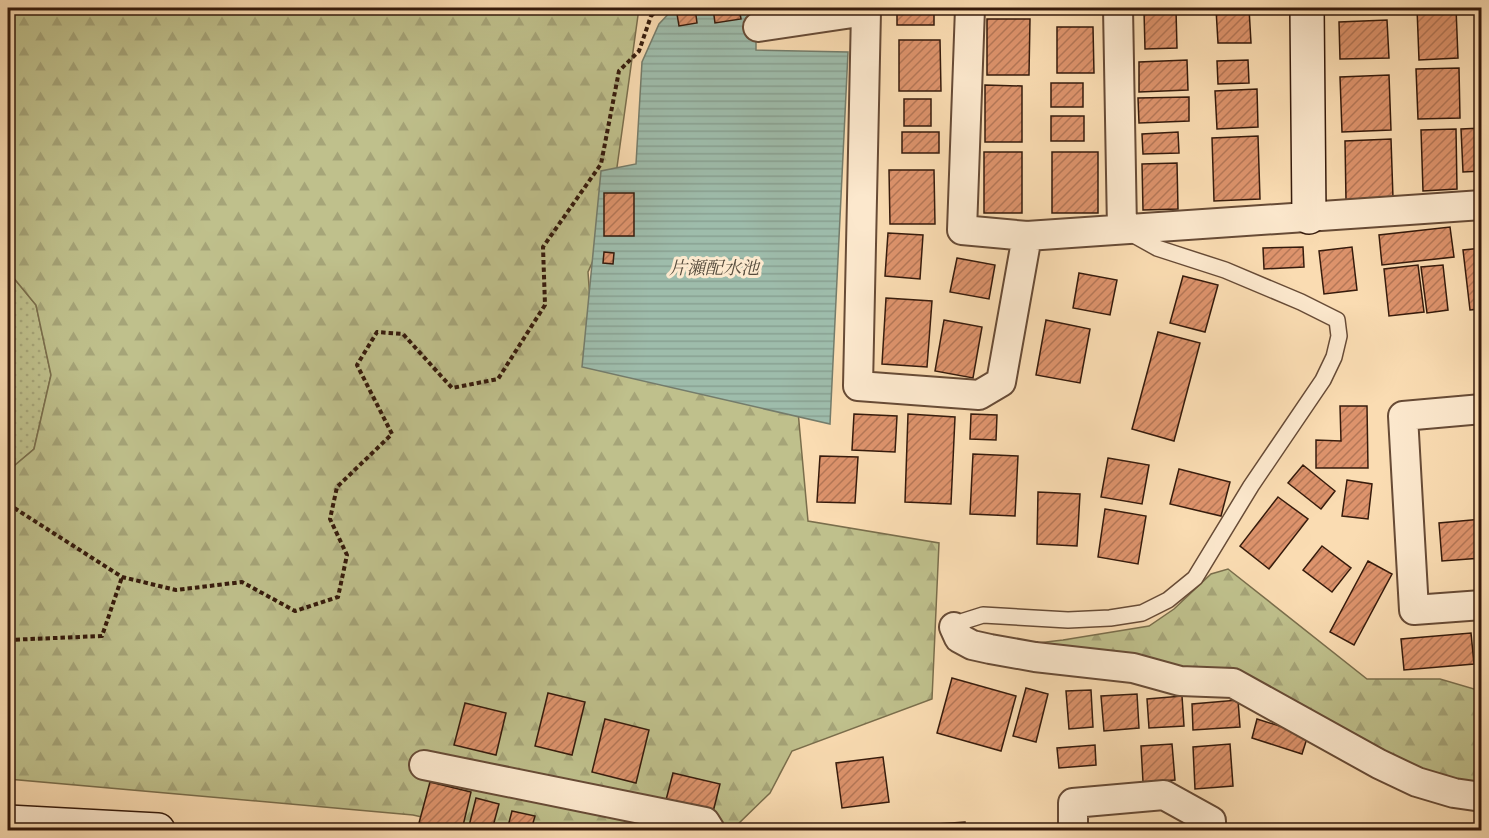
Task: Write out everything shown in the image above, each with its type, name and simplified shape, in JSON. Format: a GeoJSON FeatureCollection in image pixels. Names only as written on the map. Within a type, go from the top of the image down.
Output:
{"type":"FeatureCollection","features":[{"type":"Feature","properties":{"kind":"street"},"geometry":{"type":"LineString","coordinates":[[970,8],[962,230],[1027,236],[1482,205]]}},
{"type":"Feature","properties":{"kind":"street"},"geometry":{"type":"LineString","coordinates":[[1118,8],[1122,229]]}},
{"type":"Feature","properties":{"kind":"street"},"geometry":{"type":"LineString","coordinates":[[1307,8],[1309,217]]}},
{"type":"Feature","properties":{"kind":"street"},"geometry":{"type":"LineString","coordinates":[[758,27],[866,11],[858,386],[979,395],[1001,382],[1027,236]]}},
{"type":"Feature","properties":{"kind":"street"},"geometry":{"type":"LineString","coordinates":[[1482,409],[1403,416],[1414,610],[1482,606]]}},
{"type":"Feature","properties":{"kind":"street"},"geometry":{"type":"LineString","coordinates":[[954,627],[959,638],[972,645],[990,649],[1035,657],[1133,668],[1180,681],[1233,684],[1379,764],[1417,782],[1454,793],[1482,797]]}},
{"type":"Feature","properties":{"kind":"street"},"geometry":{"type":"LineString","coordinates":[[424,765],[705,822],[710,831]]}},
{"type":"Feature","properties":{"kind":"street"},"geometry":{"type":"LineString","coordinates":[[1073,831],[1073,803],[1164,795],[1211,821],[1211,831]]}},
{"type":"Feature","properties":{"kind":"street"},"geometry":{"type":"LineString","coordinates":[[8,822],[158,831]]}},
{"type":"Feature","properties":{"kind":"lane"},"geometry":{"type":"LineString","coordinates":[[954,627],[983,615],[1068,620],[1110,618],[1142,613],[1168,600],[1195,578],[1251,486],[1323,380],[1334,357],[1339,336],[1337,320],[1225,270],[1157,248],[1122,229]]}},
{"type":"Feature","properties":{"kind":"path"},"geometry":{"type":"LineString","coordinates":[[8,504],[122,577],[176,590],[242,582],[295,611],[338,597],[347,555],[330,519],[337,487],[392,434],[357,365],[377,332],[404,334],[452,388],[498,379],[546,305],[543,247],[601,164],[620,71],[639,51],[651,16],[660,8]]}},
{"type":"Feature","properties":{"kind":"path"},"geometry":{"type":"LineString","coordinates":[[8,640],[102,636],[122,577]]}},
{"type":"Feature","properties":{"kind":"green space"},"geometry":{"type":"Polygon","coordinates":[[[8,8],[639,8],[609,225],[588,272],[593,343],[797,400],[808,521],[939,543],[932,699],[792,751],[770,793],[737,825],[724,830],[480,830],[413,815],[8,779],[8,471],[34,449],[51,375],[36,305],[8,271],[8,8]]]}},
{"type":"Feature","properties":{"kind":"green space"},"geometry":{"type":"Polygon","coordinates":[[[8,271],[36,305],[51,375],[34,449],[8,471],[8,271]]]}},
{"type":"Feature","properties":{"kind":"green space"},"geometry":{"type":"Polygon","coordinates":[[[1228,569],[1367,679],[1440,679],[1481,691],[1481,798],[1399,765],[1248,680],[1029,644],[1149,626],[1174,609],[1211,574],[1228,569]]]}},
{"type":"Feature","properties":{"kind":"water","name":"片瀬配水池"},"geometry":{"type":"Polygon","coordinates":[[[674,8],[756,8],[756,50],[848,52],[830,424],[582,367],[601,171],[636,164],[642,62],[659,24],[674,8]]]}},
{"type":"Feature","properties":{"kind":"building"},"geometry":{"type":"Polygon","coordinates":[[[676,8],[695,8],[697,23],[679,26],[676,8]]]}},
{"type":"Feature","properties":{"kind":"building"},"geometry":{"type":"Polygon","coordinates":[[[713,8],[739,8],[741,19],[715,23],[713,8]]]}},
{"type":"Feature","properties":{"kind":"building"},"geometry":{"type":"Polygon","coordinates":[[[897,8],[934,8],[934,25],[897,25],[897,8]]]}},
{"type":"Feature","properties":{"kind":"building"},"geometry":{"type":"Polygon","coordinates":[[[1249,8],[1251,43],[1218,43],[1216,9],[1249,8]]]}},
{"type":"Feature","properties":{"kind":"building"},"geometry":{"type":"Polygon","coordinates":[[[1417,8],[1456,8],[1458,58],[1419,60],[1417,8]]]}},
{"type":"Feature","properties":{"kind":"building"},"geometry":{"type":"Polygon","coordinates":[[[1176,10],[1177,48],[1145,49],[1144,11],[1176,10]]]}},
{"type":"Feature","properties":{"kind":"building"},"geometry":{"type":"Polygon","coordinates":[[[987,19],[1030,19],[1029,75],[987,75],[987,19]]]}},
{"type":"Feature","properties":{"kind":"building"},"geometry":{"type":"Polygon","coordinates":[[[1387,20],[1389,58],[1340,59],[1339,22],[1387,20]]]}},
{"type":"Feature","properties":{"kind":"building"},"geometry":{"type":"Polygon","coordinates":[[[1057,27],[1093,27],[1094,73],[1057,73],[1057,27]]]}},
{"type":"Feature","properties":{"kind":"building"},"geometry":{"type":"Polygon","coordinates":[[[899,40],[940,40],[941,91],[899,91],[899,40]]]}},
{"type":"Feature","properties":{"kind":"building"},"geometry":{"type":"Polygon","coordinates":[[[1187,60],[1188,90],[1139,92],[1139,62],[1187,60]]]}},
{"type":"Feature","properties":{"kind":"building"},"geometry":{"type":"Polygon","coordinates":[[[1248,60],[1249,83],[1218,84],[1217,61],[1248,60]]]}},
{"type":"Feature","properties":{"kind":"building"},"geometry":{"type":"Polygon","coordinates":[[[1459,68],[1460,118],[1418,119],[1416,69],[1459,68]]]}},
{"type":"Feature","properties":{"kind":"building"},"geometry":{"type":"Polygon","coordinates":[[[1389,75],[1391,130],[1342,132],[1340,77],[1389,75]]]}},
{"type":"Feature","properties":{"kind":"building"},"geometry":{"type":"Polygon","coordinates":[[[1051,83],[1083,83],[1083,107],[1051,107],[1051,83]]]}},
{"type":"Feature","properties":{"kind":"building"},"geometry":{"type":"Polygon","coordinates":[[[985,85],[1022,86],[1022,142],[985,142],[985,85]]]}},
{"type":"Feature","properties":{"kind":"building"},"geometry":{"type":"Polygon","coordinates":[[[1257,89],[1258,127],[1217,129],[1215,91],[1257,89]]]}},
{"type":"Feature","properties":{"kind":"building"},"geometry":{"type":"Polygon","coordinates":[[[1189,97],[1189,121],[1139,123],[1138,98],[1189,97]]]}},
{"type":"Feature","properties":{"kind":"building"},"geometry":{"type":"Polygon","coordinates":[[[904,99],[931,99],[931,126],[904,126],[904,99]]]}},
{"type":"Feature","properties":{"kind":"building"},"geometry":{"type":"Polygon","coordinates":[[[1051,116],[1084,116],[1084,141],[1051,141],[1051,116]]]}},
{"type":"Feature","properties":{"kind":"building"},"geometry":{"type":"Polygon","coordinates":[[[1482,128],[1482,171],[1463,172],[1461,129],[1482,128]]]}},
{"type":"Feature","properties":{"kind":"building"},"geometry":{"type":"Polygon","coordinates":[[[1456,129],[1457,189],[1423,191],[1421,130],[1456,129]]]}},
{"type":"Feature","properties":{"kind":"building"},"geometry":{"type":"Polygon","coordinates":[[[902,132],[939,132],[939,153],[902,153],[902,132]]]}},
{"type":"Feature","properties":{"kind":"building"},"geometry":{"type":"Polygon","coordinates":[[[1178,132],[1179,153],[1143,154],[1142,134],[1178,132]]]}},
{"type":"Feature","properties":{"kind":"building"},"geometry":{"type":"Polygon","coordinates":[[[1258,136],[1260,199],[1214,201],[1212,138],[1258,136]]]}},
{"type":"Feature","properties":{"kind":"building"},"geometry":{"type":"Polygon","coordinates":[[[1391,139],[1393,198],[1346,200],[1345,141],[1391,139]]]}},
{"type":"Feature","properties":{"kind":"building"},"geometry":{"type":"Polygon","coordinates":[[[984,152],[1022,152],[1022,213],[984,213],[984,152]]]}},
{"type":"Feature","properties":{"kind":"building"},"geometry":{"type":"Polygon","coordinates":[[[1052,152],[1098,152],[1098,213],[1052,213],[1052,152]]]}},
{"type":"Feature","properties":{"kind":"building"},"geometry":{"type":"Polygon","coordinates":[[[1177,163],[1178,209],[1143,210],[1142,164],[1177,163]]]}},
{"type":"Feature","properties":{"kind":"building"},"geometry":{"type":"Polygon","coordinates":[[[889,170],[934,170],[935,224],[890,224],[889,170]]]}},
{"type":"Feature","properties":{"kind":"building"},"geometry":{"type":"Polygon","coordinates":[[[604,193],[634,193],[634,236],[604,236],[604,193]]]}},
{"type":"Feature","properties":{"kind":"building"},"geometry":{"type":"Polygon","coordinates":[[[1450,227],[1454,257],[1382,265],[1379,235],[1450,227]]]}},
{"type":"Feature","properties":{"kind":"building"},"geometry":{"type":"Polygon","coordinates":[[[888,233],[923,235],[920,279],[885,276],[888,233]]]}},
{"type":"Feature","properties":{"kind":"building"},"geometry":{"type":"Polygon","coordinates":[[[1303,247],[1304,267],[1264,269],[1263,248],[1303,247]]]}},
{"type":"Feature","properties":{"kind":"building"},"geometry":{"type":"Polygon","coordinates":[[[1352,247],[1357,290],[1324,294],[1319,251],[1352,247]]]}},
{"type":"Feature","properties":{"kind":"building"},"geometry":{"type":"Polygon","coordinates":[[[1482,248],[1482,309],[1470,310],[1463,250],[1482,248]]]}},
{"type":"Feature","properties":{"kind":"building"},"geometry":{"type":"Polygon","coordinates":[[[604,252],[614,253],[613,264],[603,263],[604,252]]]}},
{"type":"Feature","properties":{"kind":"building"},"geometry":{"type":"Polygon","coordinates":[[[957,258],[995,265],[989,299],[950,292],[957,258]]]}},
{"type":"Feature","properties":{"kind":"building"},"geometry":{"type":"Polygon","coordinates":[[[1418,265],[1424,312],[1389,316],[1384,269],[1418,265]]]}},
{"type":"Feature","properties":{"kind":"building"},"geometry":{"type":"Polygon","coordinates":[[[1443,265],[1448,310],[1427,313],[1421,267],[1443,265]]]}},
{"type":"Feature","properties":{"kind":"building"},"geometry":{"type":"Polygon","coordinates":[[[1079,273],[1117,280],[1110,315],[1073,308],[1079,273]]]}},
{"type":"Feature","properties":{"kind":"building"},"geometry":{"type":"Polygon","coordinates":[[[1183,276],[1218,285],[1205,332],[1170,323],[1183,276]]]}},
{"type":"Feature","properties":{"kind":"building"},"geometry":{"type":"Polygon","coordinates":[[[886,298],[932,301],[927,367],[882,364],[886,298]]]}},
{"type":"Feature","properties":{"kind":"building"},"geometry":{"type":"Polygon","coordinates":[[[944,320],[982,327],[973,378],[935,371],[944,320]]]}},
{"type":"Feature","properties":{"kind":"building"},"geometry":{"type":"Polygon","coordinates":[[[1046,320],[1090,329],[1080,383],[1036,375],[1046,320]]]}},
{"type":"Feature","properties":{"kind":"building"},"geometry":{"type":"Polygon","coordinates":[[[1158,332],[1200,343],[1174,441],[1132,429],[1158,332]]]}},
{"type":"Feature","properties":{"kind":"building"},"geometry":{"type":"Polygon","coordinates":[[[1340,406],[1367,406],[1368,468],[1316,468],[1316,440],[1341,441],[1340,406]]]}},
{"type":"Feature","properties":{"kind":"building"},"geometry":{"type":"Polygon","coordinates":[[[854,414],[897,416],[895,452],[852,450],[854,414]]]}},
{"type":"Feature","properties":{"kind":"building"},"geometry":{"type":"Polygon","coordinates":[[[908,414],[955,417],[951,504],[905,502],[908,414]]]}},
{"type":"Feature","properties":{"kind":"building"},"geometry":{"type":"Polygon","coordinates":[[[971,414],[997,415],[996,440],[970,439],[971,414]]]}},
{"type":"Feature","properties":{"kind":"building"},"geometry":{"type":"Polygon","coordinates":[[[973,454],[1018,456],[1015,516],[970,514],[973,454]]]}},
{"type":"Feature","properties":{"kind":"building"},"geometry":{"type":"Polygon","coordinates":[[[820,456],[858,457],[855,503],[817,502],[820,456]]]}},
{"type":"Feature","properties":{"kind":"building"},"geometry":{"type":"Polygon","coordinates":[[[1108,458],[1149,465],[1142,504],[1101,497],[1108,458]]]}},
{"type":"Feature","properties":{"kind":"building"},"geometry":{"type":"Polygon","coordinates":[[[1303,465],[1335,491],[1321,509],[1288,483],[1303,465]]]}},
{"type":"Feature","properties":{"kind":"building"},"geometry":{"type":"Polygon","coordinates":[[[1179,469],[1230,482],[1221,516],[1170,504],[1179,469]]]}},
{"type":"Feature","properties":{"kind":"building"},"geometry":{"type":"Polygon","coordinates":[[[1347,480],[1372,484],[1368,519],[1342,516],[1347,480]]]}},
{"type":"Feature","properties":{"kind":"building"},"geometry":{"type":"Polygon","coordinates":[[[1038,492],[1080,494],[1077,546],[1037,544],[1038,492]]]}},
{"type":"Feature","properties":{"kind":"building"},"geometry":{"type":"Polygon","coordinates":[[[1278,497],[1308,519],[1269,569],[1240,546],[1278,497]]]}},
{"type":"Feature","properties":{"kind":"building"},"geometry":{"type":"Polygon","coordinates":[[[1105,509],[1146,516],[1138,564],[1098,557],[1105,509]]]}},
{"type":"Feature","properties":{"kind":"building"},"geometry":{"type":"Polygon","coordinates":[[[1482,519],[1482,558],[1442,561],[1439,523],[1482,519]]]}},
{"type":"Feature","properties":{"kind":"building"},"geometry":{"type":"Polygon","coordinates":[[[1322,546],[1351,568],[1332,592],[1303,570],[1322,546]]]}},
{"type":"Feature","properties":{"kind":"building"},"geometry":{"type":"Polygon","coordinates":[[[1368,561],[1392,574],[1354,645],[1330,632],[1368,561]]]}},
{"type":"Feature","properties":{"kind":"building"},"geometry":{"type":"Polygon","coordinates":[[[1471,633],[1474,664],[1404,670],[1401,639],[1471,633]]]}},
{"type":"Feature","properties":{"kind":"building"},"geometry":{"type":"Polygon","coordinates":[[[952,678],[1016,696],[1001,751],[937,733],[952,678]]]}},
{"type":"Feature","properties":{"kind":"building"},"geometry":{"type":"Polygon","coordinates":[[[1026,688],[1048,694],[1036,742],[1013,736],[1026,688]]]}},
{"type":"Feature","properties":{"kind":"building"},"geometry":{"type":"Polygon","coordinates":[[[1091,690],[1093,727],[1069,729],[1066,691],[1091,690]]]}},
{"type":"Feature","properties":{"kind":"building"},"geometry":{"type":"Polygon","coordinates":[[[548,693],[585,702],[572,755],[535,746],[548,693]]]}},
{"type":"Feature","properties":{"kind":"building"},"geometry":{"type":"Polygon","coordinates":[[[1137,694],[1139,728],[1104,731],[1101,696],[1137,694]]]}},
{"type":"Feature","properties":{"kind":"building"},"geometry":{"type":"Polygon","coordinates":[[[1182,696],[1184,726],[1149,728],[1147,699],[1182,696]]]}},
{"type":"Feature","properties":{"kind":"building"},"geometry":{"type":"Polygon","coordinates":[[[1238,700],[1240,727],[1193,730],[1192,704],[1238,700]]]}},
{"type":"Feature","properties":{"kind":"building"},"geometry":{"type":"Polygon","coordinates":[[[465,703],[506,713],[496,755],[454,745],[465,703]]]}},
{"type":"Feature","properties":{"kind":"building"},"geometry":{"type":"Polygon","coordinates":[[[605,719],[649,730],[636,783],[592,772],[605,719]]]}},
{"type":"Feature","properties":{"kind":"building"},"geometry":{"type":"Polygon","coordinates":[[[1257,719],[1308,735],[1302,754],[1252,738],[1257,719]]]}},
{"type":"Feature","properties":{"kind":"building"},"geometry":{"type":"Polygon","coordinates":[[[1172,744],[1175,780],[1143,782],[1141,746],[1172,744]]]}},
{"type":"Feature","properties":{"kind":"building"},"geometry":{"type":"Polygon","coordinates":[[[1230,744],[1233,786],[1195,789],[1193,747],[1230,744]]]}},
{"type":"Feature","properties":{"kind":"building"},"geometry":{"type":"Polygon","coordinates":[[[1095,745],[1096,765],[1059,768],[1057,748],[1095,745]]]}},
{"type":"Feature","properties":{"kind":"building"},"geometry":{"type":"Polygon","coordinates":[[[883,757],[889,802],[842,808],[836,763],[883,757]]]}},
{"type":"Feature","properties":{"kind":"building"},"geometry":{"type":"Polygon","coordinates":[[[673,773],[720,784],[713,812],[666,800],[673,773]]]}},
{"type":"Feature","properties":{"kind":"building"},"geometry":{"type":"Polygon","coordinates":[[[430,782],[471,792],[462,830],[419,823],[430,782]]]}},
{"type":"Feature","properties":{"kind":"building"},"geometry":{"type":"Polygon","coordinates":[[[476,798],[499,804],[492,830],[468,830],[476,798]]]}},
{"type":"Feature","properties":{"kind":"building"},"geometry":{"type":"Polygon","coordinates":[[[512,811],[535,816],[531,830],[507,830],[512,811]]]}},
{"type":"Feature","properties":{"kind":"building"},"geometry":{"type":"Polygon","coordinates":[[[965,822],[966,830],[923,830],[923,825],[965,822]]]}},
{"type":"Feature","properties":{"kind":"building"},"geometry":{"type":"Polygon","coordinates":[[[1119,825],[1120,830],[1084,830],[1084,828],[1119,825]]]}}]}
